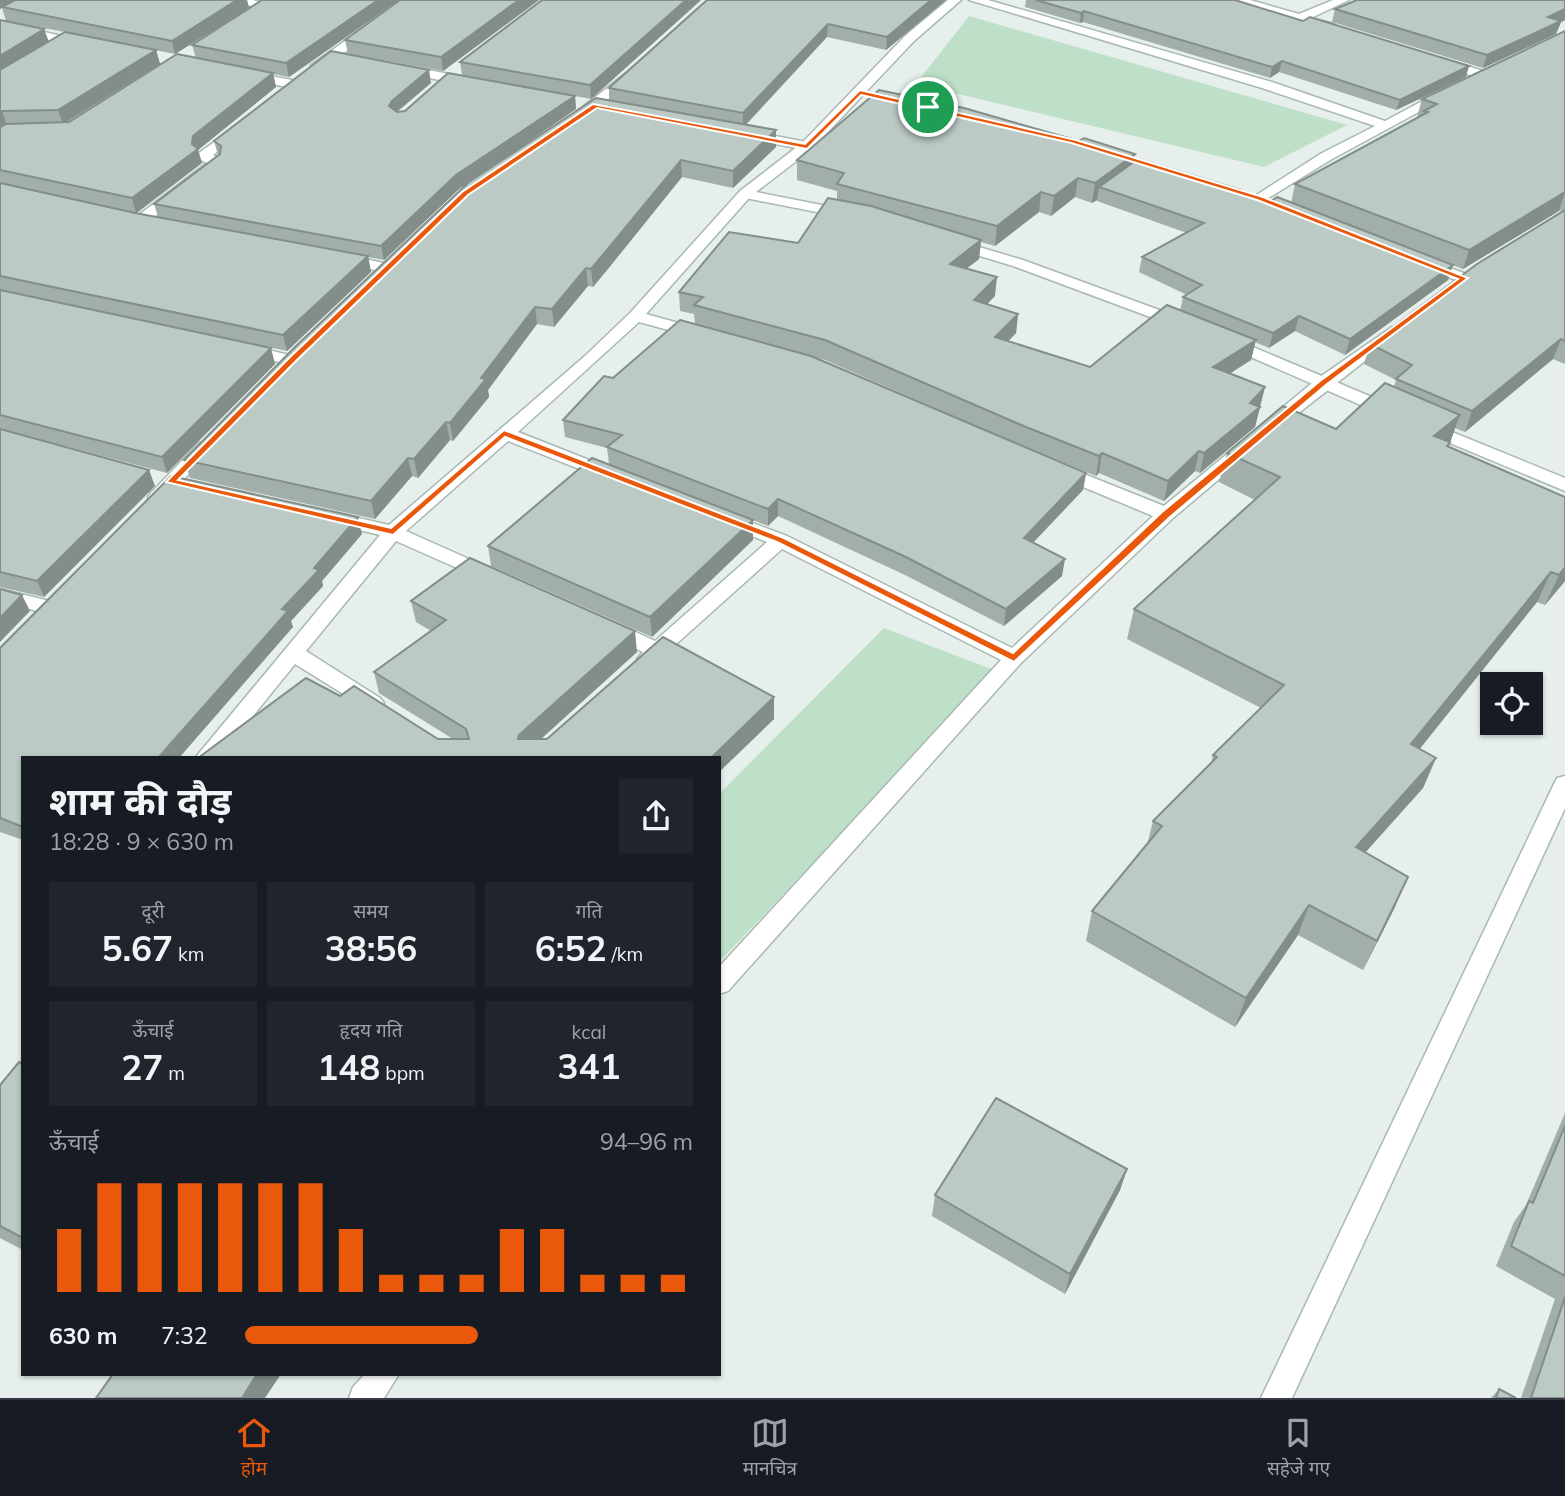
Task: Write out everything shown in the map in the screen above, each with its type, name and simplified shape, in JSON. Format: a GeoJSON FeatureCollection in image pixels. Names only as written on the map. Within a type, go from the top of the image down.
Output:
{"type":"FeatureCollection","features":[{"type":"Feature","properties":{"kind":"street"},"geometry":{"type":"LineString","coordinates":[[235,0],[271,3]]}},
{"type":"Feature","properties":{"kind":"street"},"geometry":{"type":"LineString","coordinates":[[241,75],[287,88],[411,0]]}},
{"type":"Feature","properties":{"kind":"street"},"geometry":{"type":"LineString","coordinates":[[208,756],[393,532],[591,359],[636,316],[745,194],[807,146],[866,94],[911,38],[955,0]]}},
{"type":"Feature","properties":{"kind":"street"},"geometry":{"type":"LineString","coordinates":[[975,0],[1266,85],[1385,125]]}},
{"type":"Feature","properties":{"kind":"street"},"geometry":{"type":"LineString","coordinates":[[1237,0],[1340,30]]}},
{"type":"Feature","properties":{"kind":"street"},"geometry":{"type":"LineString","coordinates":[[1300,18],[1343,0]]}},
{"type":"Feature","properties":{"kind":"street"},"geometry":{"type":"LineString","coordinates":[[255,14],[271,3]]}},
{"type":"Feature","properties":{"kind":"street"},"geometry":{"type":"LineString","coordinates":[[0,26],[89,46]]}},
{"type":"Feature","properties":{"kind":"street"},"geometry":{"type":"LineString","coordinates":[[43,54],[64,41]]}},
{"type":"Feature","properties":{"kind":"street"},"geometry":{"type":"LineString","coordinates":[[331,57],[357,61]]}},
{"type":"Feature","properties":{"kind":"street"},"geometry":{"type":"LineString","coordinates":[[1260,199],[1327,156],[1492,73],[1433,59]]}},
{"type":"Feature","properties":{"kind":"street"},"geometry":{"type":"LineString","coordinates":[[563,127],[602,107],[644,61]]}},
{"type":"Feature","properties":{"kind":"street"},"geometry":{"type":"LineString","coordinates":[[383,66],[488,85]]}},
{"type":"Feature","properties":{"kind":"street"},"geometry":{"type":"LineString","coordinates":[[569,100],[602,107]]}},
{"type":"Feature","properties":{"kind":"street"},"geometry":{"type":"LineString","coordinates":[[166,226],[133,220],[217,162],[204,156],[253,116]]}},
{"type":"Feature","properties":{"kind":"street"},"geometry":{"type":"LineString","coordinates":[[741,134],[807,146]]}},
{"type":"Feature","properties":{"kind":"street"},"geometry":{"type":"LineString","coordinates":[[745,194],[860,216]]}},
{"type":"Feature","properties":{"kind":"street"},"geometry":{"type":"LineString","coordinates":[[939,239],[1018,263],[1208,334],[1565,485]]}},
{"type":"Feature","properties":{"kind":"street"},"geometry":{"type":"LineString","coordinates":[[322,256],[392,263],[369,286]]}},
{"type":"Feature","properties":{"kind":"street"},"geometry":{"type":"LineString","coordinates":[[1413,258],[1464,278]]}},
{"type":"Feature","properties":{"kind":"street"},"geometry":{"type":"LineString","coordinates":[[1442,294],[1486,265]]}},
{"type":"Feature","properties":{"kind":"street"},"geometry":{"type":"LineString","coordinates":[[636,316],[714,337]]}},
{"type":"Feature","properties":{"kind":"street"},"geometry":{"type":"LineString","coordinates":[[721,982],[1014,658],[1166,514],[1323,383],[1410,318]]}},
{"type":"Feature","properties":{"kind":"street"},"geometry":{"type":"LineString","coordinates":[[226,346],[297,355],[273,379]]}},
{"type":"Feature","properties":{"kind":"street"},"geometry":{"type":"LineString","coordinates":[[504,433],[630,482]]}},
{"type":"Feature","properties":{"kind":"street"},"geometry":{"type":"LineString","coordinates":[[143,511],[164,480],[217,435]]}},
{"type":"Feature","properties":{"kind":"street"},"geometry":{"type":"LineString","coordinates":[[1041,463],[1166,514]]}},
{"type":"Feature","properties":{"kind":"street"},"geometry":{"type":"LineString","coordinates":[[164,480],[197,487]]}},
{"type":"Feature","properties":{"kind":"street"},"geometry":{"type":"LineString","coordinates":[[705,511],[780,540],[1014,658]]}},
{"type":"Feature","properties":{"kind":"street"},"geometry":{"type":"LineString","coordinates":[[315,514],[393,532],[506,582]]}},
{"type":"Feature","properties":{"kind":"street"},"geometry":{"type":"LineString","coordinates":[[637,668],[780,540]]}},
{"type":"Feature","properties":{"kind":"street"},"geometry":{"type":"LineString","coordinates":[[0,595],[56,603],[34,625]]}},
{"type":"Feature","properties":{"kind":"street"},"geometry":{"type":"LineString","coordinates":[[594,622],[657,650]]}},
{"type":"Feature","properties":{"kind":"street"},"geometry":{"type":"LineString","coordinates":[[292,652],[393,716]]}},
{"type":"Feature","properties":{"kind":"street"},"geometry":{"type":"LineString","coordinates":[[1276,1398],[1565,784]]}},
{"type":"Feature","properties":{"kind":"street"},"geometry":{"type":"LineString","coordinates":[[364,1398],[382,1376]]}},
{"type":"Feature","properties":{"kind":"green space"},"geometry":{"type":"Polygon","coordinates":[[[969,16],[1347,125],[1264,167],[916,84],[969,16]]]}},
{"type":"Feature","properties":{"kind":"green space"},"geometry":{"type":"Polygon","coordinates":[[[884,628],[996,671],[721,960],[721,792],[884,628]]]}},
{"type":"Feature","properties":{"kind":"building"},"geometry":{"type":"Polygon","coordinates":[[[15,0],[237,0],[172,41],[2,7],[15,0]]]}},
{"type":"Feature","properties":{"kind":"building"},"geometry":{"type":"Polygon","coordinates":[[[262,0],[378,0],[286,63],[192,45],[262,0]]]}},
{"type":"Feature","properties":{"kind":"building"},"geometry":{"type":"Polygon","coordinates":[[[400,0],[519,0],[441,57],[345,40],[400,0]]]}},
{"type":"Feature","properties":{"kind":"building"},"geometry":{"type":"Polygon","coordinates":[[[542,0],[686,0],[590,85],[460,62],[542,0]]]}},
{"type":"Feature","properties":{"kind":"building"},"geometry":{"type":"Polygon","coordinates":[[[707,0],[931,0],[887,37],[828,24],[743,113],[609,88],[707,0]]]}},
{"type":"Feature","properties":{"kind":"building"},"geometry":{"type":"Polygon","coordinates":[[[1036,0],[1235,0],[1303,21],[1310,17],[1469,66],[1400,100],[1282,61],[1272,67],[1084,11],[1081,13],[1036,0]]]}},
{"type":"Feature","properties":{"kind":"building"},"geometry":{"type":"Polygon","coordinates":[[[1357,0],[1565,0],[1565,9],[1548,17],[1561,21],[1487,55],[1335,9],[1357,0]]]}},
{"type":"Feature","properties":{"kind":"building"},"geometry":{"type":"Polygon","coordinates":[[[0,20],[44,29],[0,56],[0,20]]]}},
{"type":"Feature","properties":{"kind":"building"},"geometry":{"type":"Polygon","coordinates":[[[1565,31],[1565,192],[1469,250],[1295,184],[1428,112],[1424,111],[1437,104],[1422,99],[1565,31]]]}},
{"type":"Feature","properties":{"kind":"building"},"geometry":{"type":"Polygon","coordinates":[[[65,32],[156,50],[58,110],[0,112],[0,70],[65,32]]]}},
{"type":"Feature","properties":{"kind":"building"},"geometry":{"type":"Polygon","coordinates":[[[331,51],[429,70],[392,101],[389,106],[397,112],[405,111],[448,73],[575,96],[456,175],[381,246],[154,204],[220,154],[221,146],[214,141],[331,51]]]}},
{"type":"Feature","properties":{"kind":"building"},"geometry":{"type":"Polygon","coordinates":[[[177,54],[273,73],[193,136],[192,144],[198,149],[132,198],[0,170],[0,127],[6,124],[69,122],[177,54]]]}},
{"type":"Feature","properties":{"kind":"building"},"geometry":{"type":"Polygon","coordinates":[[[879,90],[964,108],[1079,141],[1084,138],[1135,154],[1095,183],[1078,178],[1054,196],[1041,192],[997,226],[837,184],[844,173],[797,160],[879,90]]]}},
{"type":"Feature","properties":{"kind":"building"},"geometry":{"type":"Polygon","coordinates":[[[596,98],[776,130],[733,171],[681,160],[591,269],[586,268],[552,309],[535,307],[481,378],[486,379],[450,423],[446,422],[414,459],[408,458],[371,501],[184,460],[295,347],[469,182],[596,98]]]}},
{"type":"Feature","properties":{"kind":"building"},"geometry":{"type":"Polygon","coordinates":[[[1138,159],[1241,190],[1270,202],[1277,197],[1453,265],[1350,339],[1299,316],[1273,333],[1183,297],[1202,285],[1142,257],[1204,223],[1099,187],[1138,159]]]}},
{"type":"Feature","properties":{"kind":"building"},"geometry":{"type":"Polygon","coordinates":[[[0,183],[135,213],[368,256],[283,335],[0,276],[0,183]]]}},
{"type":"Feature","properties":{"kind":"building"},"geometry":{"type":"Polygon","coordinates":[[[828,198],[871,206],[981,240],[950,264],[997,277],[974,300],[1018,314],[995,337],[1090,367],[1167,305],[1256,340],[1213,367],[1265,387],[1250,403],[1260,407],[1204,453],[1199,451],[1168,481],[1102,453],[1099,456],[1026,427],[825,340],[694,305],[703,297],[679,292],[729,232],[798,243],[828,198]]]}},
{"type":"Feature","properties":{"kind":"building"},"geometry":{"type":"Polygon","coordinates":[[[1565,210],[1565,341],[1561,339],[1472,411],[1396,379],[1412,365],[1370,344],[1477,264],[1565,210]]]}},
{"type":"Feature","properties":{"kind":"building"},"geometry":{"type":"Polygon","coordinates":[[[0,290],[271,348],[162,457],[0,415],[0,290]]]}},
{"type":"Feature","properties":{"kind":"building"},"geometry":{"type":"Polygon","coordinates":[[[680,320],[811,356],[1086,473],[1024,538],[1065,559],[1006,609],[906,557],[778,499],[768,509],[607,447],[622,435],[563,420],[604,376],[613,378],[680,320]]]}},
{"type":"Feature","properties":{"kind":"building"},"geometry":{"type":"Polygon","coordinates":[[[1385,383],[1460,415],[1434,436],[1450,442],[1447,446],[1565,497],[1565,567],[1559,575],[1551,572],[1411,744],[1436,758],[1356,847],[1408,877],[1377,941],[1309,905],[1246,998],[1092,911],[1162,826],[1153,821],[1217,757],[1213,755],[1284,685],[1134,609],[1280,477],[1227,453],[1283,406],[1336,429],[1385,383]]]}},
{"type":"Feature","properties":{"kind":"building"},"geometry":{"type":"Polygon","coordinates":[[[0,429],[149,470],[37,581],[0,572],[0,429]]]}},
{"type":"Feature","properties":{"kind":"building"},"geometry":{"type":"Polygon","coordinates":[[[592,458],[753,520],[650,617],[488,546],[592,458]]]}},
{"type":"Feature","properties":{"kind":"building"},"geometry":{"type":"Polygon","coordinates":[[[171,476],[358,517],[314,568],[319,570],[282,609],[288,611],[160,756],[21,756],[21,826],[0,818],[0,648],[171,476]]]}},
{"type":"Feature","properties":{"kind":"building"},"geometry":{"type":"Polygon","coordinates":[[[470,558],[635,631],[519,735],[518,739],[547,739],[663,637],[774,697],[713,756],[201,756],[306,678],[340,696],[354,686],[438,739],[469,739],[466,729],[374,672],[446,620],[411,601],[470,558]]]}},
{"type":"Feature","properties":{"kind":"building"},"geometry":{"type":"Polygon","coordinates":[[[0,589],[22,595],[0,618],[0,589]]]}},
{"type":"Feature","properties":{"kind":"building"},"geometry":{"type":"Polygon","coordinates":[[[19,1062],[21,1063],[21,1237],[0,1226],[0,1085],[19,1062]]]}},
{"type":"Feature","properties":{"kind":"building"},"geometry":{"type":"Polygon","coordinates":[[[996,1098],[1127,1169],[1070,1274],[935,1195],[996,1098]]]}},
{"type":"Feature","properties":{"kind":"building"},"geometry":{"type":"Polygon","coordinates":[[[1565,1126],[1565,1276],[1511,1246],[1529,1201],[1533,1203],[1565,1126]]]}},
{"type":"Feature","properties":{"kind":"building"},"geometry":{"type":"Polygon","coordinates":[[[1565,1297],[1565,1398],[1531,1398],[1565,1297]]]}},
{"type":"Feature","properties":{"kind":"building"},"geometry":{"type":"Polygon","coordinates":[[[112,1376],[256,1376],[242,1398],[96,1398],[112,1376]]]}},
{"type":"Feature","properties":{"kind":"building"},"geometry":{"type":"Polygon","coordinates":[[[1499,1389],[1516,1398],[1496,1398],[1499,1389]]]}},
{"type":"Feature","properties":{"kind":"route"},"geometry":{"type":"LineString","coordinates":[[860,92],[928,107],[1073,141],[1260,199],[1464,278],[1323,383],[1166,514],[1014,658],[780,540],[504,433],[393,532],[171,482],[292,360],[465,194],[596,105],[807,146],[860,92]]}}]}
